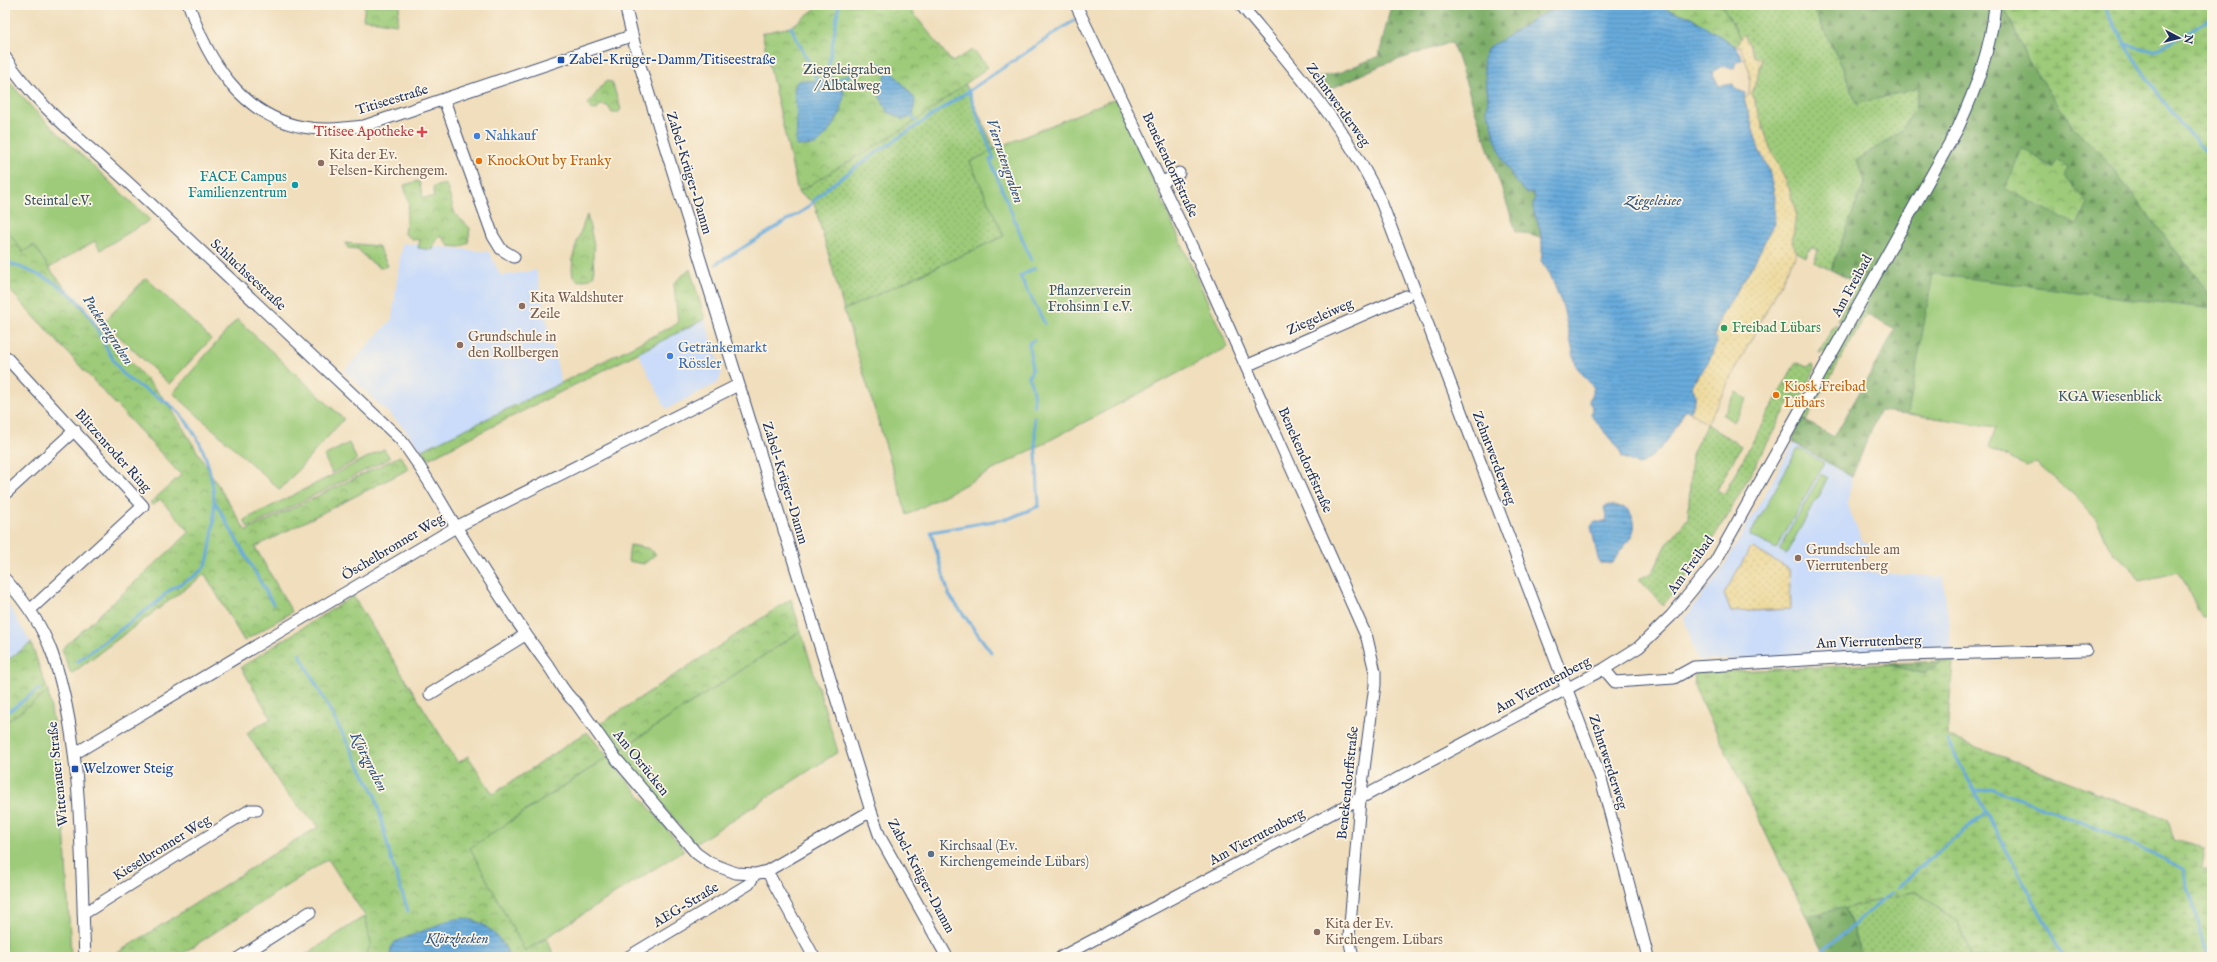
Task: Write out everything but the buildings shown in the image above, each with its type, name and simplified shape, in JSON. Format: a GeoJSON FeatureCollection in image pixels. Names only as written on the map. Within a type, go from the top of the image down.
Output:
{"type":"FeatureCollection","features":[{"type":"Feature","properties":{"kind":"street","name":"Titiseestraße"},"geometry":{"type":"LineString","coordinates":[[189,5],[205,45],[239,94],[263,114],[287,123],[304,127],[332,129],[364,126],[631,36]]}},
{"type":"Feature","properties":{"kind":"street","name":"Zabel-Krüger-Damm"},"geometry":{"type":"LineString","coordinates":[[625,5],[631,36],[871,811],[880,837],[947,957]]}},
{"type":"Feature","properties":{"kind":"street","name":"Zehntwerderweg"},"geometry":{"type":"LineString","coordinates":[[1241,5],[1331,116],[1360,160],[1374,186],[1401,250],[1490,489],[1601,779],[1648,957]]}},
{"type":"Feature","properties":{"kind":"street","name":"Am Freibad"},"geometry":{"type":"LineString","coordinates":[[1604,669],[1639,647],[1671,616],[1715,562],[1958,128],[1986,60],[1995,5]]}},
{"type":"Feature","properties":{"kind":"street","name":"Benekendorffstraße"},"geometry":{"type":"LineString","coordinates":[[1079,6],[1246,366],[1367,638],[1375,672],[1375,685],[1360,800],[1349,938],[1353,957]]}},
{"type":"Feature","properties":{"kind":"street","name":"Schluchseestraße"},"geometry":{"type":"LineString","coordinates":[[5,56],[23,82],[52,113],[127,181],[400,439],[416,459],[456,527]]}},
{"type":"Feature","properties":{"kind":"street"},"geometry":{"type":"LineString","coordinates":[[444,100],[493,236],[501,249],[514,257]]}},
{"type":"Feature","properties":{"kind":"street"},"geometry":{"type":"LineString","coordinates":[[1161,183],[1179,173]]}},
{"type":"Feature","properties":{"kind":"street","name":"Ziegeleiweg"},"geometry":{"type":"LineString","coordinates":[[1246,366],[1406,296]]}},
{"type":"Feature","properties":{"kind":"street","name":"Blitzenroder Ring"},"geometry":{"type":"LineString","coordinates":[[5,356],[75,430],[143,506],[30,610]]}},
{"type":"Feature","properties":{"kind":"street","name":"Öschelbronner Weg"},"geometry":{"type":"LineString","coordinates":[[74,754],[275,636],[456,527],[738,385]]}},
{"type":"Feature","properties":{"kind":"street"},"geometry":{"type":"LineString","coordinates":[[5,494],[75,430]]}},
{"type":"Feature","properties":{"kind":"street","name":"Am Osrücken"},"geometry":{"type":"LineString","coordinates":[[456,527],[524,635],[548,665],[568,697],[576,703],[614,755],[696,853],[724,869],[755,874],[767,871],[871,811]]}},
{"type":"Feature","properties":{"kind":"street","name":"Wittenauer Straße"},"geometry":{"type":"LineString","coordinates":[[5,578],[30,610],[52,653],[60,682],[74,754],[85,957]]}},
{"type":"Feature","properties":{"kind":"street"},"geometry":{"type":"LineString","coordinates":[[430,694],[524,635]]}},
{"type":"Feature","properties":{"kind":"street","name":"Am Vierrutenberg"},"geometry":{"type":"LineString","coordinates":[[1061,957],[1360,800],[1604,669],[1615,682],[1674,678],[1694,667],[1870,656],[2086,650]]}},
{"type":"Feature","properties":{"kind":"street","name":"Kieselbronner Weg"},"geometry":{"type":"LineString","coordinates":[[83,914],[250,810],[257,810]]}},
{"type":"Feature","properties":{"kind":"street"},"geometry":{"type":"LineString","coordinates":[[767,871],[814,957]]}},
{"type":"Feature","properties":{"kind":"street","name":"AEG-Straße"},"geometry":{"type":"LineString","coordinates":[[628,957],[749,884],[755,874]]}},
{"type":"Feature","properties":{"kind":"street"},"geometry":{"type":"LineString","coordinates":[[240,957],[310,912]]}},
{"type":"Feature","properties":{"kind":"shaded area","name":"Grundschule in den Rollbergen"},"geometry":{"type":"Polygon","coordinates":[[[402,243],[489,252],[501,276],[536,270],[561,383],[422,450],[402,426],[344,371],[392,319],[402,243]]]}},
{"type":"Feature","properties":{"kind":"shaded area"},"geometry":{"type":"Polygon","coordinates":[[[705,319],[722,373],[718,383],[666,409],[638,353],[705,319]]]}},
{"type":"Feature","properties":{"kind":"shaded area","name":"Grundschule am Vierrutenberg"},"geometry":{"type":"Polygon","coordinates":[[[1794,443],[1852,477],[1847,505],[1863,542],[1869,543],[1864,572],[1943,577],[1952,649],[1698,661],[1684,619],[1720,573],[1794,443]]]}},
{"type":"Feature","properties":{"kind":"shaded area"},"geometry":{"type":"Polygon","coordinates":[[[5,599],[31,643],[5,662],[5,599]]]}},
{"type":"Feature","properties":{"kind":"green space"},"geometry":{"type":"Polygon","coordinates":[[[365,5],[400,5],[397,24],[363,19],[365,5]]]}},
{"type":"Feature","properties":{"kind":"green space","name":"Ziegeleigraben / Albtalweg"},"geometry":{"type":"Polygon","coordinates":[[[820,5],[907,5],[952,62],[973,50],[988,67],[916,121],[798,192],[762,33],[791,27],[820,5]]]}},
{"type":"Feature","properties":{"kind":"green space"},"geometry":{"type":"Polygon","coordinates":[[[1391,5],[1568,5],[1541,15],[1483,59],[1488,96],[1487,111],[1492,122],[1494,135],[1535,197],[1533,208],[1539,227],[1540,238],[1516,231],[1452,42],[1382,65],[1322,93],[1311,79],[1341,72],[1379,56],[1391,5]]]}},
{"type":"Feature","properties":{"kind":"green space"},"geometry":{"type":"Polygon","coordinates":[[[1652,5],[1722,5],[1741,39],[1735,46],[1691,17],[1652,5]]]}},
{"type":"Feature","properties":{"kind":"green space"},"geometry":{"type":"Polygon","coordinates":[[[1722,5],[1811,5],[1844,70],[1857,104],[1919,87],[1915,109],[1901,132],[1857,160],[1865,181],[1831,270],[1814,262],[1818,251],[1811,247],[1806,257],[1797,252],[1792,243],[1796,213],[1789,188],[1770,148],[1752,94],[1762,61],[1754,56],[1744,34],[1741,39],[1722,5]]]}},
{"type":"Feature","properties":{"kind":"green space"},"geometry":{"type":"Polygon","coordinates":[[[1811,5],[2004,5],[2028,61],[2072,125],[2100,153],[2212,297],[2212,309],[1933,274],[1908,414],[1879,411],[1852,477],[1794,443],[1793,436],[1802,419],[1834,437],[1895,330],[1866,314],[1866,304],[1857,283],[1831,270],[1865,181],[1857,160],[1901,132],[1915,109],[1919,88],[1857,104],[1844,70],[1811,5]]]}},
{"type":"Feature","properties":{"kind":"green space"},"geometry":{"type":"Polygon","coordinates":[[[2004,5],[2212,5],[2212,297],[2100,153],[2072,125],[2028,61],[2004,5]]]}},
{"type":"Feature","properties":{"kind":"green space","name":"Steintal e.V."},"geometry":{"type":"Polygon","coordinates":[[[5,77],[34,110],[150,220],[100,250],[95,241],[49,268],[34,245],[23,252],[7,230],[5,232],[5,77]]]}},
{"type":"Feature","properties":{"kind":"green space"},"geometry":{"type":"Polygon","coordinates":[[[606,81],[612,82],[621,109],[618,113],[612,113],[608,106],[600,105],[597,110],[590,109],[588,104],[606,81]]]}},
{"type":"Feature","properties":{"kind":"green space"},"geometry":{"type":"Polygon","coordinates":[[[965,84],[995,149],[970,162],[1004,236],[844,310],[814,203],[798,192],[965,84]]]}},
{"type":"Feature","properties":{"kind":"green space","name":"Pflanzerverein Frohsinn I e.V."},"geometry":{"type":"Polygon","coordinates":[[[1116,98],[1228,347],[907,515],[844,310],[1004,236],[970,162],[995,149],[1116,98]]]}},
{"type":"Feature","properties":{"kind":"green space"},"geometry":{"type":"Polygon","coordinates":[[[2022,148],[2053,168],[2057,160],[2068,167],[2064,176],[2087,203],[2077,225],[2005,189],[2022,148]]]}},
{"type":"Feature","properties":{"kind":"green space"},"geometry":{"type":"Polygon","coordinates":[[[419,181],[423,198],[434,197],[433,187],[446,184],[455,214],[470,228],[468,243],[460,247],[449,246],[441,236],[436,239],[433,250],[418,248],[420,240],[412,239],[404,233],[409,203],[404,185],[419,181]]]}},
{"type":"Feature","properties":{"kind":"green space"},"geometry":{"type":"Polygon","coordinates":[[[587,214],[595,250],[593,252],[594,275],[589,279],[578,281],[573,277],[572,269],[574,253],[587,214]]]}},
{"type":"Feature","properties":{"kind":"green space"},"geometry":{"type":"Polygon","coordinates":[[[7,230],[23,251],[34,244],[49,268],[90,318],[167,402],[246,531],[400,456],[409,469],[255,547],[292,612],[244,641],[205,574],[71,674],[62,649],[190,532],[160,499],[153,506],[150,503],[181,475],[5,285],[5,233],[7,230]]]}},
{"type":"Feature","properties":{"kind":"green space"},"geometry":{"type":"Polygon","coordinates":[[[345,243],[378,246],[388,266],[380,268],[367,259],[358,249],[348,248],[345,243]]]}},
{"type":"Feature","properties":{"kind":"green space"},"geometry":{"type":"Polygon","coordinates":[[[690,269],[705,319],[428,459],[422,450],[561,383],[678,323],[674,283],[690,269]]]}},
{"type":"Feature","properties":{"kind":"green space","name":"KGA Wiesenblick"},"geometry":{"type":"Polygon","coordinates":[[[1933,274],[2212,309],[2212,616],[2202,617],[2179,572],[2139,581],[2129,566],[2111,550],[2096,519],[2074,495],[2036,463],[2025,466],[1989,447],[1996,427],[1908,414],[1933,274]]]}},
{"type":"Feature","properties":{"kind":"green space"},"geometry":{"type":"Polygon","coordinates":[[[146,278],[211,339],[169,384],[104,322],[146,278]]]}},
{"type":"Feature","properties":{"kind":"green space"},"geometry":{"type":"Polygon","coordinates":[[[1857,283],[1863,286],[1843,321],[1837,320],[1857,283]]]}},
{"type":"Feature","properties":{"kind":"green space"},"geometry":{"type":"Polygon","coordinates":[[[1866,304],[1866,314],[1806,421],[1802,419],[1866,304]]]}},
{"type":"Feature","properties":{"kind":"green space"},"geometry":{"type":"Polygon","coordinates":[[[237,319],[344,419],[280,490],[173,393],[237,319]]]}},
{"type":"Feature","properties":{"kind":"green space"},"geometry":{"type":"Polygon","coordinates":[[[1835,324],[1839,328],[1826,352],[1819,353],[1835,324]]]}},
{"type":"Feature","properties":{"kind":"green space"},"geometry":{"type":"Polygon","coordinates":[[[1796,362],[1807,367],[1813,364],[1815,369],[1800,399],[1793,396],[1718,531],[1701,557],[1663,605],[1639,579],[1653,572],[1667,544],[1688,518],[1692,453],[1707,424],[1741,446],[1717,490],[1724,494],[1796,362]]]}},
{"type":"Feature","properties":{"kind":"green space"},"geometry":{"type":"Polygon","coordinates":[[[1736,392],[1747,399],[1734,422],[1723,415],[1736,392]]]}},
{"type":"Feature","properties":{"kind":"green space"},"geometry":{"type":"Polygon","coordinates":[[[349,443],[357,460],[332,473],[324,456],[349,443]]]}},
{"type":"Feature","properties":{"kind":"green space"},"geometry":{"type":"Polygon","coordinates":[[[1798,448],[1824,463],[1776,549],[1750,535],[1798,448]]]}},
{"type":"Feature","properties":{"kind":"green space"},"geometry":{"type":"Polygon","coordinates":[[[384,449],[390,458],[248,528],[244,520],[384,449]]]}},
{"type":"Feature","properties":{"kind":"green space"},"geometry":{"type":"Polygon","coordinates":[[[1821,474],[1828,478],[1786,554],[1779,550],[1821,474]]]}},
{"type":"Feature","properties":{"kind":"green space"},"geometry":{"type":"Polygon","coordinates":[[[630,545],[647,548],[656,554],[644,564],[628,561],[630,545]]]}},
{"type":"Feature","properties":{"kind":"green space"},"geometry":{"type":"Polygon","coordinates":[[[353,596],[458,763],[468,756],[493,794],[587,732],[608,757],[510,821],[525,951],[547,938],[554,957],[509,957],[504,945],[496,935],[491,930],[474,920],[441,926],[410,936],[391,948],[390,957],[365,957],[371,944],[365,916],[328,859],[177,957],[111,957],[297,839],[319,827],[285,792],[247,733],[271,718],[241,667],[353,596]]]}},
{"type":"Feature","properties":{"kind":"green space"},"geometry":{"type":"Polygon","coordinates":[[[791,599],[801,631],[617,752],[597,726],[791,599]]]}},
{"type":"Feature","properties":{"kind":"green space"},"geometry":{"type":"Polygon","coordinates":[[[801,631],[838,752],[695,844],[617,752],[801,631]]]}},
{"type":"Feature","properties":{"kind":"green space"},"geometry":{"type":"Polygon","coordinates":[[[31,643],[48,692],[5,723],[5,662],[31,643]]]}},
{"type":"Feature","properties":{"kind":"green space"},"geometry":{"type":"Polygon","coordinates":[[[1942,661],[1925,674],[1884,664],[1942,661]]]}},
{"type":"Feature","properties":{"kind":"green space"},"geometry":{"type":"Polygon","coordinates":[[[1942,661],[1953,661],[1947,736],[2168,819],[2174,840],[2204,848],[2201,868],[2212,871],[2212,957],[1972,957],[1956,920],[1917,892],[1806,916],[1694,686],[1695,673],[1884,664],[1925,674],[1942,661]]]}},
{"type":"Feature","properties":{"kind":"green space"},"geometry":{"type":"Polygon","coordinates":[[[48,692],[61,767],[71,957],[5,957],[5,723],[48,692]]]}},
{"type":"Feature","properties":{"kind":"green space"},"geometry":{"type":"Polygon","coordinates":[[[608,757],[684,850],[525,951],[470,848],[608,757]]]}},
{"type":"Feature","properties":{"kind":"green space"},"geometry":{"type":"Polygon","coordinates":[[[1917,892],[1956,920],[1972,957],[1860,957],[1859,946],[1845,907],[1917,892]]]}},
{"type":"Feature","properties":{"kind":"green space"},"geometry":{"type":"Polygon","coordinates":[[[1845,907],[1859,946],[1860,957],[1826,957],[1806,916],[1845,907]]]}},
{"type":"Feature","properties":{"kind":"green space"},"geometry":{"type":"Polygon","coordinates":[[[365,916],[371,944],[365,957],[302,957],[365,916]]]}},
{"type":"Feature","properties":{"kind":"sand"},"geometry":{"type":"Polygon","coordinates":[[[1744,34],[1754,56],[1762,60],[1752,94],[1770,148],[1789,188],[1796,213],[1792,243],[1797,252],[1707,424],[1690,412],[1695,397],[1695,394],[1691,388],[1699,374],[1720,318],[1754,263],[1769,170],[1759,150],[1744,98],[1749,95],[1750,72],[1740,46],[1735,46],[1744,34]]]}},
{"type":"Feature","properties":{"kind":"sand"},"geometry":{"type":"Polygon","coordinates":[[[1751,547],[1789,569],[1791,609],[1731,612],[1724,594],[1751,547]]]}},
{"type":"Feature","properties":{"kind":"water","name":"Ziegeleisee"},"geometry":{"type":"Polygon","coordinates":[[[1568,5],[1652,5],[1691,17],[1735,46],[1743,59],[1736,62],[1734,68],[1722,66],[1712,72],[1719,86],[1733,84],[1738,90],[1745,93],[1744,98],[1759,150],[1769,170],[1775,197],[1774,223],[1754,263],[1720,318],[1714,337],[1717,338],[1712,354],[1708,363],[1696,378],[1691,388],[1695,396],[1690,412],[1685,409],[1667,441],[1647,460],[1639,465],[1622,457],[1613,440],[1591,414],[1592,407],[1589,401],[1594,388],[1576,366],[1563,307],[1550,274],[1541,261],[1541,237],[1539,225],[1533,210],[1533,202],[1535,197],[1533,193],[1527,194],[1514,179],[1503,160],[1494,135],[1492,122],[1487,111],[1488,96],[1483,59],[1488,48],[1541,15],[1568,5]]]}},
{"type":"Feature","properties":{"kind":"water"},"geometry":{"type":"Polygon","coordinates":[[[888,67],[915,99],[913,116],[903,120],[887,111],[877,91],[887,74],[888,67]]]}},
{"type":"Feature","properties":{"kind":"water"},"geometry":{"type":"Polygon","coordinates":[[[827,76],[840,79],[844,94],[841,112],[827,134],[816,145],[796,146],[797,117],[794,89],[797,82],[801,80],[815,81],[827,76]]]}},
{"type":"Feature","properties":{"kind":"water"},"geometry":{"type":"Polygon","coordinates":[[[1609,505],[1626,508],[1632,516],[1634,530],[1631,537],[1613,563],[1600,563],[1591,526],[1595,522],[1607,522],[1604,507],[1609,505]]]}},
{"type":"Feature","properties":{"kind":"water","name":"Klötzbecken"},"geometry":{"type":"Polygon","coordinates":[[[464,918],[479,923],[492,932],[502,943],[509,957],[390,957],[391,948],[395,942],[450,920],[464,918]]]}},
{"type":"Feature","properties":{"kind":"waterway"},"geometry":{"type":"LineString","coordinates":[[829,80],[827,76],[839,5]]}},
{"type":"Feature","properties":{"kind":"waterway"},"geometry":{"type":"LineString","coordinates":[[2103,5],[2126,46],[2152,85],[2180,123],[2212,158]]}},
{"type":"Feature","properties":{"kind":"waterway"},"geometry":{"type":"LineString","coordinates":[[2125,44],[2154,51],[2212,18]]}},
{"type":"Feature","properties":{"kind":"waterway"},"geometry":{"type":"LineString","coordinates":[[716,264],[806,209],[827,188],[876,153],[1076,19]]}},
{"type":"Feature","properties":{"kind":"waterway"},"geometry":{"type":"LineString","coordinates":[[791,27],[817,80],[820,81]]}},
{"type":"Feature","properties":{"kind":"waterway"},"geometry":{"type":"LineString","coordinates":[[837,80],[877,64],[888,67],[888,71]]}},
{"type":"Feature","properties":{"kind":"waterway","name":"Vierrutengraben"},"geometry":{"type":"LineString","coordinates":[[968,90],[994,159],[990,160],[1031,260]]}},
{"type":"Feature","properties":{"kind":"waterway"},"geometry":{"type":"LineString","coordinates":[[911,115],[916,121]]}},
{"type":"Feature","properties":{"kind":"waterway","name":"Packereigraben"},"geometry":{"type":"LineString","coordinates":[[5,261],[42,276],[73,296],[91,318],[114,362],[124,375],[169,404],[187,422],[196,436],[203,452],[209,468],[212,484],[214,519],[209,555],[205,566],[195,576],[170,590],[160,600],[77,662]]}},
{"type":"Feature","properties":{"kind":"waterway","name":"Vierrutengraben"},"geometry":{"type":"LineString","coordinates":[[1035,268],[1020,276],[1045,324]]}},
{"type":"Feature","properties":{"kind":"waterway","name":"Vierrutengraben"},"geometry":{"type":"LineString","coordinates":[[1034,340],[1029,343],[1032,370],[1029,376],[1033,392],[1034,406]]}},
{"type":"Feature","properties":{"kind":"waterway","name":"Vierrutengraben"},"geometry":{"type":"LineString","coordinates":[[991,652],[949,595],[931,532],[1010,518],[1039,506],[1034,417]]}},
{"type":"Feature","properties":{"kind":"waterway","name":"Klötzgraben"},"geometry":{"type":"LineString","coordinates":[[214,500],[273,604]]}},
{"type":"Feature","properties":{"kind":"waterway","name":"Klötzgraben"},"geometry":{"type":"LineString","coordinates":[[299,653],[375,794],[391,859],[408,911]]}},
{"type":"Feature","properties":{"kind":"waterway","name":"Packereigraben"},"geometry":{"type":"LineString","coordinates":[[5,714],[39,689]]}},
{"type":"Feature","properties":{"kind":"waterway"},"geometry":{"type":"LineString","coordinates":[[1947,740],[2064,957]]}},
{"type":"Feature","properties":{"kind":"waterway"},"geometry":{"type":"LineString","coordinates":[[1975,791],[1990,788],[2108,832],[2183,869],[2208,957]]}},
{"type":"Feature","properties":{"kind":"waterway"},"geometry":{"type":"LineString","coordinates":[[1897,887],[1986,812]]}},
{"type":"Feature","properties":{"kind":"waterway"},"geometry":{"type":"LineString","coordinates":[[1823,951],[1892,892]]}},
{"type":"Feature","properties":{"kind":"place","name":"Zabel-Krüger-Damm/Titiseestraße"},"geometry":{"type":"Point","coordinates":[561,60]}},
{"type":"Feature","properties":{"kind":"place","name":"Titisee Apotheke"},"geometry":{"type":"Point","coordinates":[422,132]}},
{"type":"Feature","properties":{"kind":"place","name":"Nahkauf"},"geometry":{"type":"Point","coordinates":[477,136]}},
{"type":"Feature","properties":{"kind":"place","name":"KnockOut by Franky"},"geometry":{"type":"Point","coordinates":[479,161]}},
{"type":"Feature","properties":{"kind":"place","name":"Kita der Ev. Felsen-Kirchengem."},"geometry":{"type":"Point","coordinates":[321,163]}},
{"type":"Feature","properties":{"kind":"place","name":"FACE Campus Familienzentrum"},"geometry":{"type":"Point","coordinates":[295,185]}},
{"type":"Feature","properties":{"kind":"place","name":"Kita Waldshuter Zeile"},"geometry":{"type":"Point","coordinates":[522,306]}},
{"type":"Feature","properties":{"kind":"place","name":"Freibad Lübars"},"geometry":{"type":"Point","coordinates":[1724,328]}},
{"type":"Feature","properties":{"kind":"place","name":"Grundschule in den Rollbergen"},"geometry":{"type":"Point","coordinates":[460,345]}},
{"type":"Feature","properties":{"kind":"place","name":"Getränkemarkt Rössler"},"geometry":{"type":"Point","coordinates":[670,356]}},
{"type":"Feature","properties":{"kind":"place","name":"Kiosk Freibad Lübars"},"geometry":{"type":"Point","coordinates":[1776,395]}},
{"type":"Feature","properties":{"kind":"place","name":"Grundschule am Vierrutenberg"},"geometry":{"type":"Point","coordinates":[1798,558]}},
{"type":"Feature","properties":{"kind":"place","name":"Welzower Steig"},"geometry":{"type":"Point","coordinates":[75,769]}},
{"type":"Feature","properties":{"kind":"place","name":"Kirchsaal (Ev. Kirchengemeinde Lübars)"},"geometry":{"type":"Point","coordinates":[931,854]}},
{"type":"Feature","properties":{"kind":"place","name":"Kita der Ev. Kirchengem. Lübars"},"geometry":{"type":"Point","coordinates":[1317,932]}}]}
